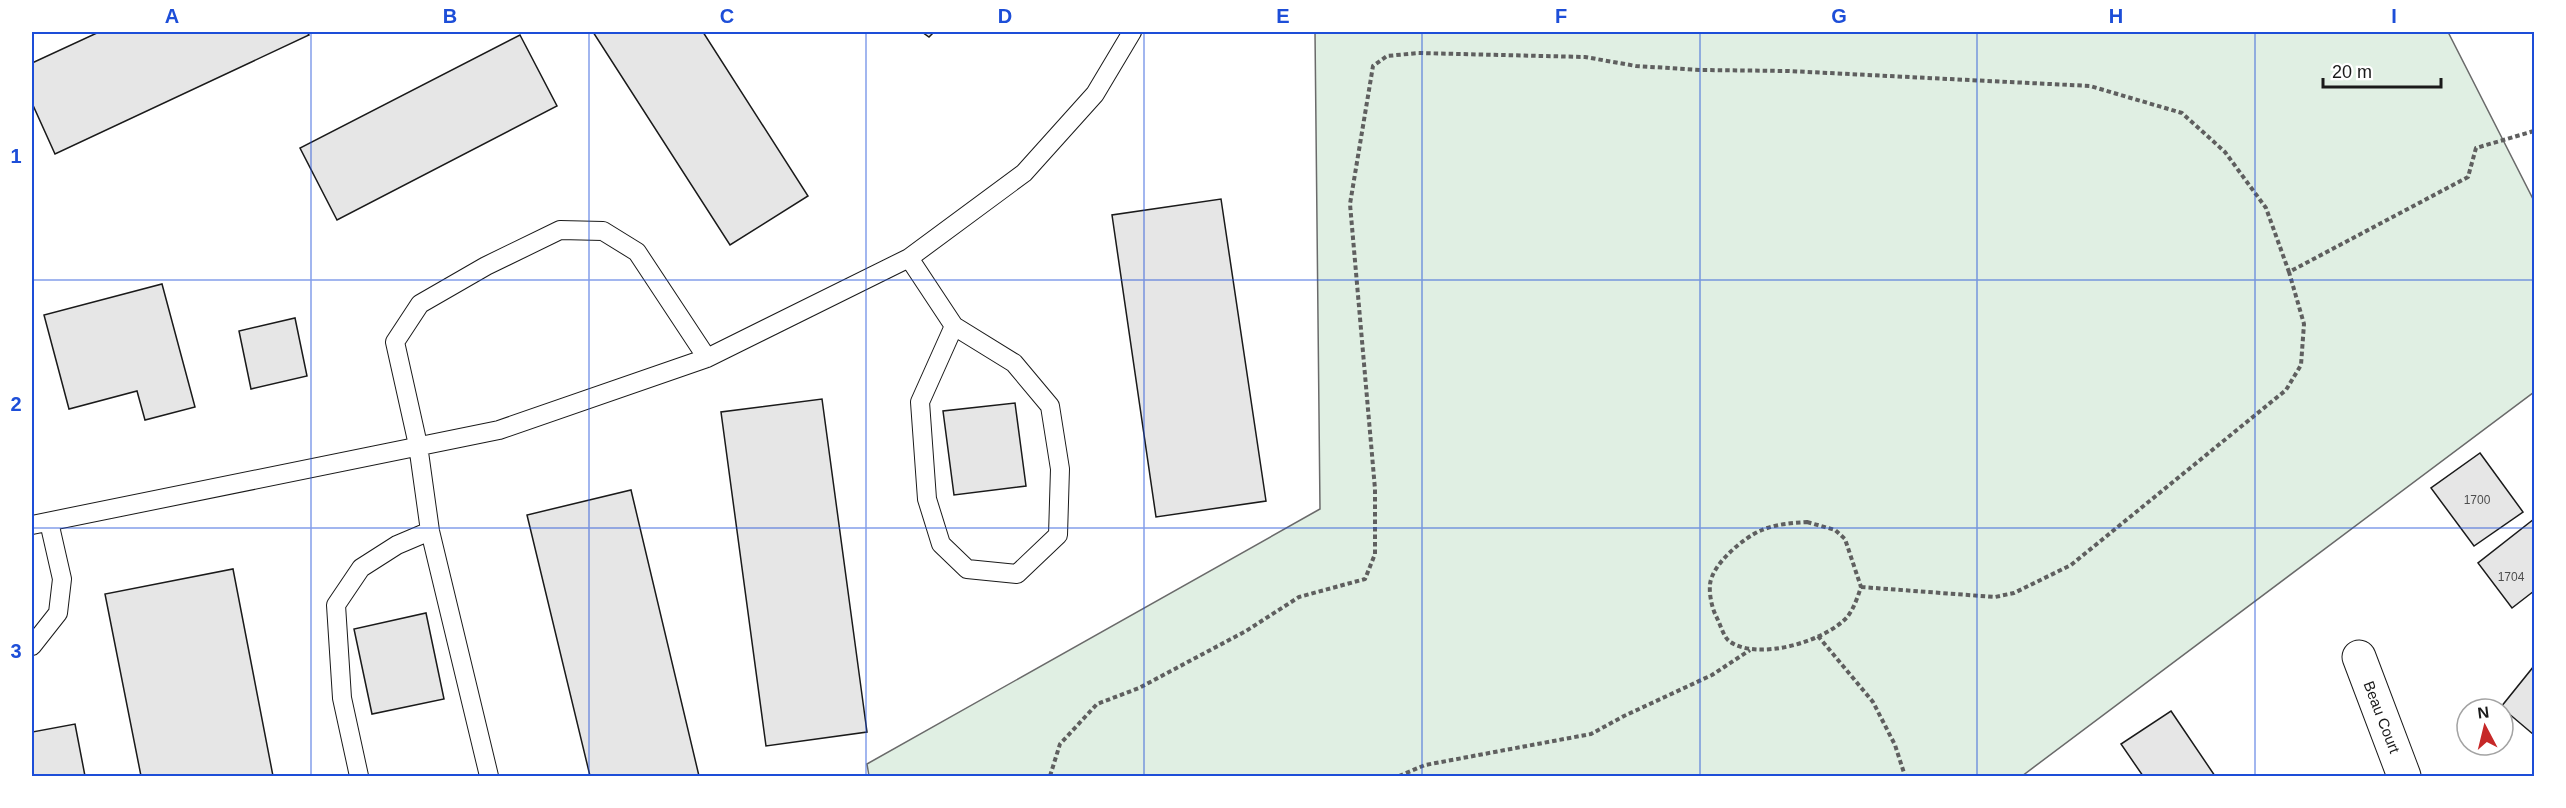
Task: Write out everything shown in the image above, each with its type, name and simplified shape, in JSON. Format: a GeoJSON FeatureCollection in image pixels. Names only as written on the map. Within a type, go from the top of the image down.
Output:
{"type":"FeatureCollection","features":[{"type":"Feature","properties":{"kind":"street","name":"Beau Court"},"geometry":{"type":"LineString","coordinates":[[2359,657],[2404,777]]}},
{"type":"Feature","properties":{"kind":"lane"},"geometry":{"type":"LineString","coordinates":[[32,646],[58,614],[62,579],[40,523],[499,430],[707,358],[909,258],[1024,173],[1095,94],[1132,32]]}},
{"type":"Feature","properties":{"kind":"lane"},"geometry":{"type":"LineString","coordinates":[[489,777],[430,531],[418,446],[395,342],[420,304],[486,266],[560,230],[603,231],[637,252],[707,358]]}},
{"type":"Feature","properties":{"kind":"lane"},"geometry":{"type":"LineString","coordinates":[[909,258],[954,326],[1014,363],[1050,406],[1060,469],[1059,535],[1017,574],[967,569],[941,544],[927,499],[920,402],[954,326]]}},
{"type":"Feature","properties":{"kind":"lane"},"geometry":{"type":"LineString","coordinates":[[359,777],[342,698],[336,605],[361,568],[397,545],[430,531]]}},
{"type":"Feature","properties":{"kind":"path"},"geometry":{"type":"LineString","coordinates":[[1050,777],[1060,744],[1097,704],[1139,688],[1246,631],[1299,597],[1365,579],[1375,554],[1375,489],[1350,204],[1373,66],[1387,56],[1418,53],[1586,57],[1636,66],[1701,70],[1788,71],[2090,86],[2182,113],[2225,152],[2266,208],[2289,272],[2304,324],[2301,365],[2286,390],[2071,565],[2014,593],[1995,597],[1861,587]]}},
{"type":"Feature","properties":{"kind":"path"},"geometry":{"type":"LineString","coordinates":[[2289,272],[2468,177],[2476,148],[2535,131]]}},
{"type":"Feature","properties":{"kind":"path"},"geometry":{"type":"LineString","coordinates":[[1807,522],[1835,530],[1845,539],[1861,587],[1847,617],[1818,636],[1770,651],[1750,650],[1728,640],[1713,610],[1709,584],[1718,567],[1734,547],[1760,530],[1783,524],[1807,522]]}},
{"type":"Feature","properties":{"kind":"path"},"geometry":{"type":"LineString","coordinates":[[1818,636],[1873,702],[1895,745],[1905,777]]}},
{"type":"Feature","properties":{"kind":"path"},"geometry":{"type":"LineString","coordinates":[[1399,777],[1425,765],[1591,734],[1712,675],[1750,650]]}},
{"type":"Feature","properties":{"kind":"green space"},"geometry":{"type":"Polygon","coordinates":[[[1315,32],[2448,32],[2534,201],[2534,392],[2022,776],[869,776],[867,764],[1320,509],[1315,32]]]}},
{"type":"Feature","properties":{"kind":"building"},"geometry":{"type":"Polygon","coordinates":[[[99,32],[307,32],[309,35],[55,154],[32,103],[32,63],[99,32]]]}},
{"type":"Feature","properties":{"kind":"building"},"geometry":{"type":"Polygon","coordinates":[[[593,32],[703,32],[808,196],[730,245],[593,32]]]}},
{"type":"Feature","properties":{"kind":"building"},"geometry":{"type":"Polygon","coordinates":[[[922,32],[934,32],[929,37],[922,32]]]}},
{"type":"Feature","properties":{"kind":"building"},"geometry":{"type":"Polygon","coordinates":[[[520,35],[557,106],[337,220],[300,148],[520,35]]]}},
{"type":"Feature","properties":{"kind":"building"},"geometry":{"type":"Polygon","coordinates":[[[1221,199],[1266,501],[1156,517],[1112,215],[1221,199]]]}},
{"type":"Feature","properties":{"kind":"building"},"geometry":{"type":"Polygon","coordinates":[[[162,284],[195,407],[145,420],[137,391],[69,409],[44,315],[162,284]]]}},
{"type":"Feature","properties":{"kind":"building"},"geometry":{"type":"Polygon","coordinates":[[[295,318],[307,376],[251,389],[239,331],[295,318]]]}},
{"type":"Feature","properties":{"kind":"building"},"geometry":{"type":"Polygon","coordinates":[[[822,399],[867,732],[766,746],[721,412],[822,399]]]}},
{"type":"Feature","properties":{"kind":"building"},"geometry":{"type":"Polygon","coordinates":[[[1015,403],[1026,486],[954,495],[943,411],[1015,403]]]}},
{"type":"Feature","properties":{"kind":"building"},"geometry":{"type":"Polygon","coordinates":[[[2480,453],[2523,512],[2474,546],[2431,488],[2480,453]]]}},
{"type":"Feature","properties":{"kind":"building"},"geometry":{"type":"Polygon","coordinates":[[[631,490],[699,776],[590,776],[527,515],[631,490]]]}},
{"type":"Feature","properties":{"kind":"building"},"geometry":{"type":"Polygon","coordinates":[[[2534,519],[2534,591],[2512,608],[2478,563],[2534,519]]]}},
{"type":"Feature","properties":{"kind":"building"},"geometry":{"type":"Polygon","coordinates":[[[233,569],[273,776],[141,776],[105,594],[233,569]]]}},
{"type":"Feature","properties":{"kind":"building"},"geometry":{"type":"Polygon","coordinates":[[[426,613],[444,699],[372,714],[354,629],[426,613]]]}},
{"type":"Feature","properties":{"kind":"building"},"geometry":{"type":"Polygon","coordinates":[[[2534,666],[2534,735],[2515,719],[2515,697],[2509,697],[2534,666]]]}},
{"type":"Feature","properties":{"kind":"building"},"geometry":{"type":"Polygon","coordinates":[[[2171,711],[2215,776],[2143,776],[2121,744],[2171,711]]]}},
{"type":"Feature","properties":{"kind":"building"},"geometry":{"type":"Polygon","coordinates":[[[75,724],[85,776],[32,776],[32,732],[75,724]]]}}]}
